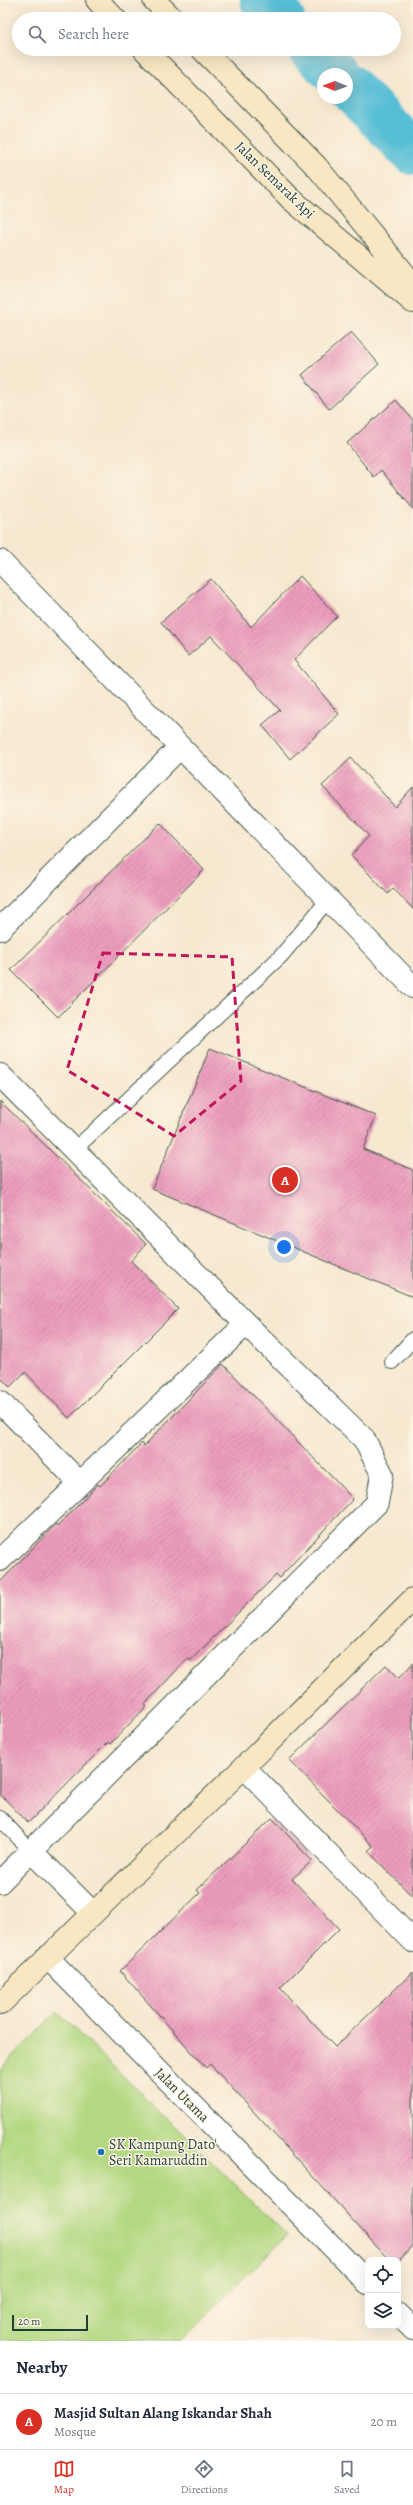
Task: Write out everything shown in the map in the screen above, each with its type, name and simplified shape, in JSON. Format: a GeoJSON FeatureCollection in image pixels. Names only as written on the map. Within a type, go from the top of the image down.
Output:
{"type":"FeatureCollection","features":[{"type":"Feature","properties":{"kind":"street"},"geometry":{"type":"LineString","coordinates":[[97,0],[108,12]]}},
{"type":"Feature","properties":{"kind":"street","name":"Jalan Semarak Api"},"geometry":{"type":"LineString","coordinates":[[151,56],[291,199],[413,302]]}},
{"type":"Feature","properties":{"kind":"street"},"geometry":{"type":"LineString","coordinates":[[209,56],[317,167],[413,284]]}},
{"type":"Feature","properties":{"kind":"street"},"geometry":{"type":"LineString","coordinates":[[0,560],[413,986]]}},
{"type":"Feature","properties":{"kind":"street"},"geometry":{"type":"LineString","coordinates":[[0,929],[180,747]]}},
{"type":"Feature","properties":{"kind":"street"},"geometry":{"type":"LineString","coordinates":[[0,1075],[246,1324],[364,1439],[382,1474],[377,1503],[0,1882]]}},
{"type":"Feature","properties":{"kind":"street"},"geometry":{"type":"LineString","coordinates":[[0,1560],[79,1482],[246,1324]]}},
{"type":"Feature","properties":{"kind":"street"},"geometry":{"type":"LineString","coordinates":[[0,1402],[79,1482]]}},
{"type":"Feature","properties":{"kind":"street"},"geometry":{"type":"LineString","coordinates":[[0,2004],[244,1767],[413,1599]]}},
{"type":"Feature","properties":{"kind":"street"},"geometry":{"type":"LineString","coordinates":[[244,1767],[413,1941]]}},
{"type":"Feature","properties":{"kind":"street"},"geometry":{"type":"LineString","coordinates":[[31,1851],[93,1913]]}},
{"type":"Feature","properties":{"kind":"street","name":"Jalan Utama"},"geometry":{"type":"LineString","coordinates":[[47,1957],[365,2280]]}},
{"type":"Feature","properties":{"kind":"street"},"geometry":{"type":"LineString","coordinates":[[401,2317],[413,2329]]}},
{"type":"Feature","properties":{"kind":"lane"},"geometry":{"type":"LineString","coordinates":[[74,1150],[281,956],[328,900]]}},
{"type":"Feature","properties":{"kind":"lane"},"geometry":{"type":"LineString","coordinates":[[392,1362],[413,1339]]}},
{"type":"Feature","properties":{"kind":"lane"},"geometry":{"type":"LineString","coordinates":[[0,1818],[31,1851]]}},
{"type":"Feature","properties":{"kind":"highlighted area"},"geometry":{"type":"Polygon","coordinates":[[[103,953],[232,957],[241,1081],[174,1136],[67,1070],[103,953]]]}},
{"type":"Feature","properties":{"kind":"green space","name":"SK Kampung Dato' Seri Kamaruddin"},"geometry":{"type":"Polygon","coordinates":[[[57,2012],[287,2235],[181,2341],[0,2341],[0,2069],[57,2012]]]}},
{"type":"Feature","properties":{"kind":"building"},"geometry":{"type":"Polygon","coordinates":[[[351,332],[379,364],[329,409],[302,375],[351,332]]]}},
{"type":"Feature","properties":{"kind":"building"},"geometry":{"type":"Polygon","coordinates":[[[396,400],[413,420],[413,509],[381,470],[374,477],[347,443],[396,400]]]}},
{"type":"Feature","properties":{"kind":"building"},"geometry":{"type":"Polygon","coordinates":[[[300,576],[337,616],[294,660],[339,714],[290,759],[262,725],[280,710],[211,636],[188,656],[161,622],[211,579],[251,627],[300,576]]]}},
{"type":"Feature","properties":{"kind":"building"},"geometry":{"type":"Polygon","coordinates":[[[351,758],[395,807],[413,787],[413,909],[393,888],[388,894],[351,855],[369,836],[322,786],[351,758]]]}},
{"type":"Feature","properties":{"kind":"building"},"geometry":{"type":"Polygon","coordinates":[[[160,823],[204,870],[58,1017],[11,970],[160,823]]]}},
{"type":"Feature","properties":{"kind":"building"},"geometry":{"type":"Polygon","coordinates":[[[210,1048],[376,1116],[363,1149],[413,1170],[413,1297],[152,1189],[210,1048]]]}},
{"type":"Feature","properties":{"kind":"building"},"geometry":{"type":"Polygon","coordinates":[[[0,1101],[146,1244],[131,1261],[178,1309],[69,1418],[25,1372],[10,1387],[0,1377],[0,1101]]]}},
{"type":"Feature","properties":{"kind":"building"},"geometry":{"type":"Polygon","coordinates":[[[223,1364],[353,1499],[279,1578],[276,1575],[190,1661],[188,1658],[145,1704],[147,1706],[110,1744],[108,1742],[28,1823],[0,1794],[0,1582],[56,1524],[58,1526],[98,1484],[100,1486],[142,1443],[144,1446],[223,1364]]]}},
{"type":"Feature","properties":{"kind":"building"},"geometry":{"type":"Polygon","coordinates":[[[413,1663],[413,1897],[368,1851],[373,1846],[289,1760],[386,1665],[399,1678],[413,1663]]]}},
{"type":"Feature","properties":{"kind":"building"},"geometry":{"type":"Polygon","coordinates":[[[272,1818],[312,1861],[292,1879],[339,1929],[280,1988],[335,2047],[413,1972],[413,2247],[401,2258],[386,2257],[210,2064],[206,2068],[120,1971],[200,1893],[197,1890],[272,1818]]]}},
{"type":"Feature","properties":{"kind":"waterway"},"geometry":{"type":"LineString","coordinates":[[263,0],[275,12]]}},
{"type":"Feature","properties":{"kind":"waterway"},"geometry":{"type":"LineString","coordinates":[[318,56],[330,68]]}},
{"type":"Feature","properties":{"kind":"waterway"},"geometry":{"type":"LineString","coordinates":[[353,91],[413,152]]}},
{"type":"Feature","properties":{"kind":"place","name":"Masjid Sultan Alang Iskandar Shah"},"geometry":{"type":"Point","coordinates":[285,1180]}},
{"type":"Feature","properties":{"kind":"place","name":"SK Kampung Dato' Seri Kamaruddin"},"geometry":{"type":"Point","coordinates":[101,2152]}}]}
